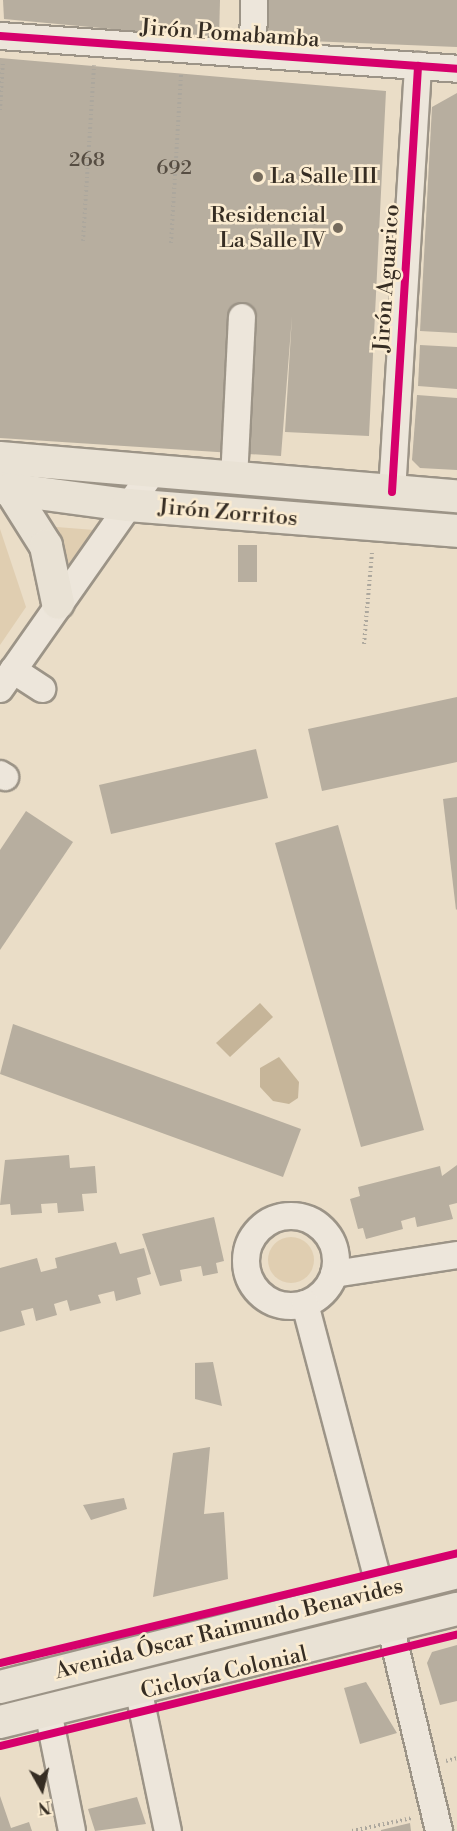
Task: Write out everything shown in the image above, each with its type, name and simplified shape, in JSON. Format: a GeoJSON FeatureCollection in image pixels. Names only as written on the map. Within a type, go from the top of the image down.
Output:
{"type":"FeatureCollection","features":[{"type":"Feature","properties":{"kind":"main road","name":"Jirón Zorritos"},"geometry":{"type":"LineString","coordinates":[[0,458],[151,474],[457,496]]}},
{"type":"Feature","properties":{"kind":"main road","name":"Jirón Zorritos"},"geometry":{"type":"LineString","coordinates":[[5,489],[128,505],[457,531]]}},
{"type":"Feature","properties":{"kind":"main road"},"geometry":{"type":"LineString","coordinates":[[5,489],[46,546],[58,603]]}},
{"type":"Feature","properties":{"kind":"main road","name":"Avenida Óscar Raimundo Benavides"},"geometry":{"type":"LineString","coordinates":[[0,1687],[457,1572]]}},
{"type":"Feature","properties":{"kind":"main road","name":"Avenida Óscar Raimundo Benavides"},"geometry":{"type":"LineString","coordinates":[[0,1722],[457,1609]]}},
{"type":"Feature","properties":{"kind":"street"},"geometry":{"type":"LineString","coordinates":[[253,53],[254,0]]}},
{"type":"Feature","properties":{"kind":"street","name":"Jirón Pomabamba"},"geometry":{"type":"LineString","coordinates":[[3,36],[457,69]]}},
{"type":"Feature","properties":{"kind":"street","name":"Jirón Aguarico"},"geometry":{"type":"LineString","coordinates":[[392,492],[418,66]]}},
{"type":"Feature","properties":{"kind":"street"},"geometry":{"type":"LineString","coordinates":[[234,480],[242,317]]}},
{"type":"Feature","properties":{"kind":"street"},"geometry":{"type":"LineString","coordinates":[[42,689],[7,680],[58,603],[151,474]]}},
{"type":"Feature","properties":{"kind":"street"},"geometry":{"type":"LineString","coordinates":[[285,1216],[314,1222],[333,1244],[334,1274],[323,1293],[305,1304],[274,1304],[252,1284],[246,1256],[258,1229],[285,1216]]}},
{"type":"Feature","properties":{"kind":"street"},"geometry":{"type":"LineString","coordinates":[[334,1274],[457,1255]]}},
{"type":"Feature","properties":{"kind":"street"},"geometry":{"type":"LineString","coordinates":[[305,1304],[381,1591]]}},
{"type":"Feature","properties":{"kind":"street"},"geometry":{"type":"LineString","coordinates":[[390,1625],[437,1822]]}},
{"type":"Feature","properties":{"kind":"street"},"geometry":{"type":"LineString","coordinates":[[138,1688],[168,1831]]}},
{"type":"Feature","properties":{"kind":"street"},"geometry":{"type":"LineString","coordinates":[[48,1711],[72,1831]]}},
{"type":"Feature","properties":{"kind":"path"},"geometry":{"type":"LineString","coordinates":[[0,110],[3,36]]}},
{"type":"Feature","properties":{"kind":"path"},"geometry":{"type":"LineString","coordinates":[[83,241],[95,43]]}},
{"type":"Feature","properties":{"kind":"path"},"geometry":{"type":"LineString","coordinates":[[171,243],[182,48]]}},
{"type":"Feature","properties":{"kind":"path"},"geometry":{"type":"LineString","coordinates":[[364,644],[374,525]]}},
{"type":"Feature","properties":{"kind":"path"},"geometry":{"type":"LineString","coordinates":[[352,1831],[437,1822]]}},
{"type":"Feature","properties":{"kind":"shaded area"},"geometry":{"type":"Polygon","coordinates":[[[44,526],[94,530],[66,567],[44,526]]]}},
{"type":"Feature","properties":{"kind":"shaded area"},"geometry":{"type":"Polygon","coordinates":[[[0,529],[26,607],[0,645],[0,529]]]}},
{"type":"Feature","properties":{"kind":"shaded area"},"geometry":{"type":"Polygon","coordinates":[[[260,1003],[273,1017],[230,1057],[216,1043],[260,1003]]]}},
{"type":"Feature","properties":{"kind":"shaded area"},"geometry":{"type":"Polygon","coordinates":[[[279,1057],[299,1082],[298,1098],[289,1104],[273,1101],[260,1087],[260,1068],[279,1057]]]}},
{"type":"Feature","properties":{"kind":"shaded area"},"geometry":{"type":"Polygon","coordinates":[[[291,1237],[307,1244],[314,1260],[307,1276],[291,1283],[275,1276],[268,1260],[275,1244],[291,1237]]]}},
{"type":"Feature","properties":{"kind":"building"},"geometry":{"type":"Polygon","coordinates":[[[3,0],[220,0],[219,39],[4,19],[3,0]]]}},
{"type":"Feature","properties":{"kind":"building"},"geometry":{"type":"Polygon","coordinates":[[[261,0],[457,0],[457,47],[259,39],[261,0]]]}},
{"type":"Feature","properties":{"kind":"building"},"geometry":{"type":"Polygon","coordinates":[[[0,58],[386,91],[369,436],[285,432],[292,316],[281,456],[0,438],[0,58]]]}},
{"type":"Feature","properties":{"kind":"building"},"geometry":{"type":"Polygon","coordinates":[[[457,93],[457,333],[420,331],[432,107],[457,93]]]}},
{"type":"Feature","properties":{"kind":"building"},"geometry":{"type":"Polygon","coordinates":[[[420,345],[457,347],[457,389],[418,386],[420,345]]]}},
{"type":"Feature","properties":{"kind":"building"},"geometry":{"type":"Polygon","coordinates":[[[417,395],[457,398],[457,470],[420,468],[412,460],[417,395]]]}},
{"type":"Feature","properties":{"kind":"building"},"geometry":{"type":"Polygon","coordinates":[[[238,545],[257,545],[257,582],[238,582],[238,545]]]}},
{"type":"Feature","properties":{"kind":"building"},"geometry":{"type":"Polygon","coordinates":[[[457,697],[457,762],[322,791],[308,729],[457,697]]]}},
{"type":"Feature","properties":{"kind":"building"},"geometry":{"type":"Polygon","coordinates":[[[256,749],[268,798],[111,834],[99,785],[256,749]]]}},
{"type":"Feature","properties":{"kind":"building"},"geometry":{"type":"Polygon","coordinates":[[[457,797],[457,909],[456,910],[443,799],[457,797]]]}},
{"type":"Feature","properties":{"kind":"building"},"geometry":{"type":"Polygon","coordinates":[[[26,811],[73,842],[0,950],[0,850],[26,811]]]}},
{"type":"Feature","properties":{"kind":"building"},"geometry":{"type":"Polygon","coordinates":[[[338,825],[424,1130],[361,1147],[275,843],[338,825]]]}},
{"type":"Feature","properties":{"kind":"building"},"geometry":{"type":"Polygon","coordinates":[[[13,1024],[301,1129],[283,1177],[0,1074],[13,1024]]]}},
{"type":"Feature","properties":{"kind":"building"},"geometry":{"type":"Polygon","coordinates":[[[69,1155],[70,1168],[95,1166],[97,1193],[82,1194],[84,1211],[58,1213],[57,1203],[41,1204],[42,1213],[11,1215],[10,1204],[0,1205],[5,1160],[69,1155]]]}},
{"type":"Feature","properties":{"kind":"building"},"geometry":{"type":"Polygon","coordinates":[[[457,1165],[457,1203],[449,1205],[453,1219],[417,1227],[415,1217],[401,1221],[403,1229],[366,1239],[363,1228],[358,1229],[350,1199],[360,1196],[358,1187],[440,1166],[442,1176],[457,1165]]]}},
{"type":"Feature","properties":{"kind":"building"},"geometry":{"type":"Polygon","coordinates":[[[214,1217],[224,1261],[216,1263],[218,1273],[203,1276],[201,1266],[180,1270],[182,1281],[160,1286],[142,1234],[214,1217]]]}},
{"type":"Feature","properties":{"kind":"building"},"geometry":{"type":"Polygon","coordinates":[[[116,1242],[120,1254],[144,1248],[151,1274],[137,1278],[141,1294],[116,1301],[114,1291],[98,1295],[101,1303],[70,1311],[67,1300],[54,1304],[57,1315],[36,1321],[33,1308],[21,1311],[25,1325],[0,1332],[0,1268],[37,1258],[41,1272],[57,1268],[55,1258],[116,1242]]]}},
{"type":"Feature","properties":{"kind":"building"},"geometry":{"type":"Polygon","coordinates":[[[213,1362],[222,1406],[195,1399],[195,1363],[213,1362]]]}},
{"type":"Feature","properties":{"kind":"building"},"geometry":{"type":"Polygon","coordinates":[[[210,1447],[204,1514],[224,1512],[228,1579],[153,1597],[173,1453],[210,1447]]]}},
{"type":"Feature","properties":{"kind":"building"},"geometry":{"type":"Polygon","coordinates":[[[124,1498],[127,1509],[91,1520],[83,1505],[124,1498]]]}},
{"type":"Feature","properties":{"kind":"building"},"geometry":{"type":"Polygon","coordinates":[[[457,1645],[457,1701],[440,1705],[427,1663],[432,1652],[457,1645]]]}},
{"type":"Feature","properties":{"kind":"building"},"geometry":{"type":"Polygon","coordinates":[[[366,1682],[397,1733],[360,1744],[344,1688],[366,1682]]]}},
{"type":"Feature","properties":{"kind":"building"},"geometry":{"type":"Polygon","coordinates":[[[0,1796],[11,1828],[29,1822],[32,1831],[0,1831],[0,1796]]]}},
{"type":"Feature","properties":{"kind":"building"},"geometry":{"type":"Polygon","coordinates":[[[137,1797],[146,1824],[95,1831],[88,1809],[137,1797]]]}},
{"type":"Feature","properties":{"kind":"building"},"geometry":{"type":"Polygon","coordinates":[[[410,1823],[411,1831],[381,1831],[381,1830],[410,1823]]]}},
{"type":"Feature","properties":{"kind":"cycle path"},"geometry":{"type":"LineString","coordinates":[[0,36],[457,69]]}},
{"type":"Feature","properties":{"kind":"cycle path"},"geometry":{"type":"LineString","coordinates":[[392,492],[418,66]]}},
{"type":"Feature","properties":{"kind":"cycle path"},"geometry":{"type":"LineString","coordinates":[[0,1663],[457,1553]]}},
{"type":"Feature","properties":{"kind":"cycle path","name":"Ciclovía Colonial"},"geometry":{"type":"LineString","coordinates":[[0,1746],[457,1635]]}},
{"type":"Feature","properties":{"kind":"place","name":"La Salle III"},"geometry":{"type":"Point","coordinates":[258,177]}},
{"type":"Feature","properties":{"kind":"place","name":"Residencial La Salle IV"},"geometry":{"type":"Point","coordinates":[338,228]}}]}
